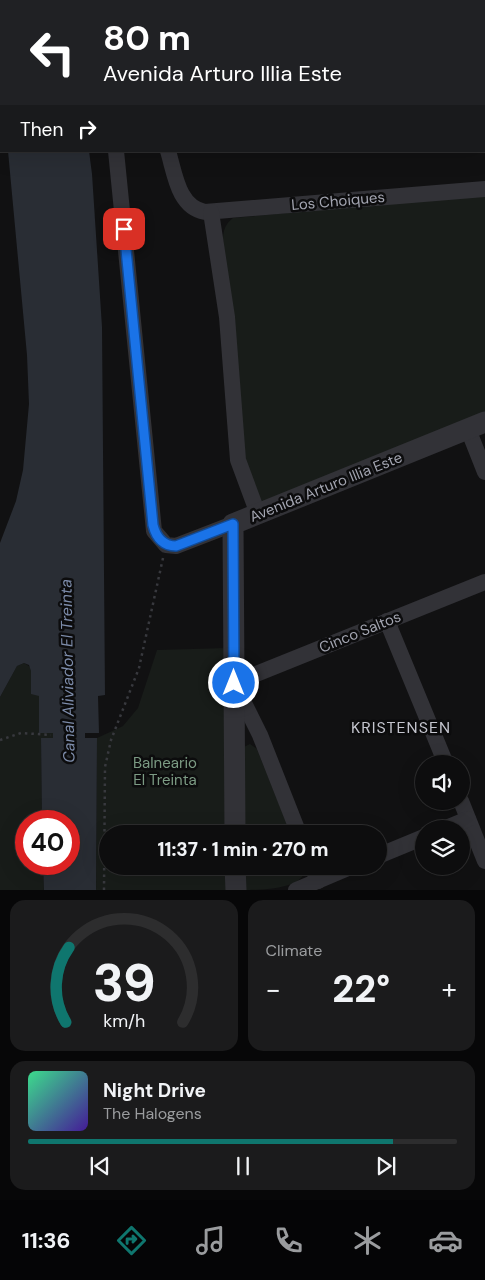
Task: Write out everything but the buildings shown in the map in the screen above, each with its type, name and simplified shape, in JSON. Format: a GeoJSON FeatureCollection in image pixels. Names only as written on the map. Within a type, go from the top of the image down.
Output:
{"type":"FeatureCollection","features":[{"type":"Feature","properties":{"kind":"street"},"geometry":{"type":"LineString","coordinates":[[116,152],[152,520],[157,536],[166,545]]}},
{"type":"Feature","properties":{"kind":"street","name":"Los Choiques"},"geometry":{"type":"LineString","coordinates":[[168,152],[182,194],[192,208],[211,212],[485,189]]}},
{"type":"Feature","properties":{"kind":"street"},"geometry":{"type":"LineString","coordinates":[[211,212],[227,317],[238,460],[258,514]]}},
{"type":"Feature","properties":{"kind":"street"},"geometry":{"type":"LineString","coordinates":[[476,426],[485,472]]}},
{"type":"Feature","properties":{"kind":"street","name":"Avenida Arturo Illia Este"},"geometry":{"type":"LineString","coordinates":[[166,545],[181,545],[476,426]]}},
{"type":"Feature","properties":{"kind":"street"},"geometry":{"type":"LineString","coordinates":[[233,524],[235,825]]}},
{"type":"Feature","properties":{"kind":"street","name":"Cinco Saltos"},"geometry":{"type":"LineString","coordinates":[[234,683],[485,582]]}},
{"type":"Feature","properties":{"kind":"street"},"geometry":{"type":"LineString","coordinates":[[387,621],[442,755]]}},
{"type":"Feature","properties":{"kind":"street"},"geometry":{"type":"LineString","coordinates":[[234,683],[260,735],[295,825]]}},
{"type":"Feature","properties":{"kind":"street"},"geometry":{"type":"LineString","coordinates":[[464,810],[485,860]]}},
{"type":"Feature","properties":{"kind":"street"},"geometry":{"type":"LineString","coordinates":[[387,852],[415,841]]}},
{"type":"Feature","properties":{"kind":"street"},"geometry":{"type":"LineString","coordinates":[[236,875],[236,890]]}},
{"type":"Feature","properties":{"kind":"street"},"geometry":{"type":"LineString","coordinates":[[296,890],[314,875]]}},
{"type":"Feature","properties":{"kind":"path"},"geometry":{"type":"LineString","coordinates":[[104,890],[105,767],[113,734],[139,668],[166,545]]}},
{"type":"Feature","properties":{"kind":"path"},"geometry":{"type":"LineString","coordinates":[[0,740],[21,733],[51,736]]}},
{"type":"Feature","properties":{"kind":"green space"},"geometry":{"type":"Polygon","coordinates":[[[485,195],[485,415],[259,507],[244,470],[223,239],[227,224],[233,218],[485,195]]]}},
{"type":"Feature","properties":{"kind":"green space","name":"Balneario El Treinta"},"geometry":{"type":"Polygon","coordinates":[[[228,648],[229,825],[99,825],[99,875],[229,875],[229,890],[96,890],[97,738],[123,726],[138,708],[157,650],[228,648]]]}},
{"type":"Feature","properties":{"kind":"green space"},"geometry":{"type":"Polygon","coordinates":[[[24,663],[30,667],[39,696],[39,733],[53,733],[53,738],[41,738],[42,810],[15,810],[15,875],[43,875],[44,890],[0,890],[0,697],[17,666],[24,663]]]}},
{"type":"Feature","properties":{"kind":"green space"},"geometry":{"type":"Polygon","coordinates":[[[250,744],[257,749],[287,825],[244,825],[244,747],[250,744]]]}},
{"type":"Feature","properties":{"kind":"green space"},"geometry":{"type":"Polygon","coordinates":[[[244,875],[303,875],[299,880],[282,887],[244,890],[244,875]]]}},
{"type":"Feature","properties":{"kind":"water","name":"Canal Aliviador El Treinta"},"geometry":{"type":"Polygon","coordinates":[[[8,152],[89,152],[102,327],[105,695],[98,696],[99,733],[85,733],[85,738],[97,738],[96,890],[44,890],[43,875],[80,875],[80,810],[42,810],[41,738],[53,738],[53,733],[39,733],[39,696],[31,694],[31,671],[29,665],[24,663],[17,666],[0,697],[0,543],[16,501],[23,470],[29,404],[27,355],[8,152]]]}},
{"type":"Feature","properties":{"kind":"district","name":"KRISTENSEN"},"geometry":{"type":"Point","coordinates":[401,727]}},
{"type":"Feature","properties":{"kind":"route"},"geometry":{"type":"LineString","coordinates":[[124,229],[154,531],[166,545],[176,546],[233,524],[234,683]]}}]}
